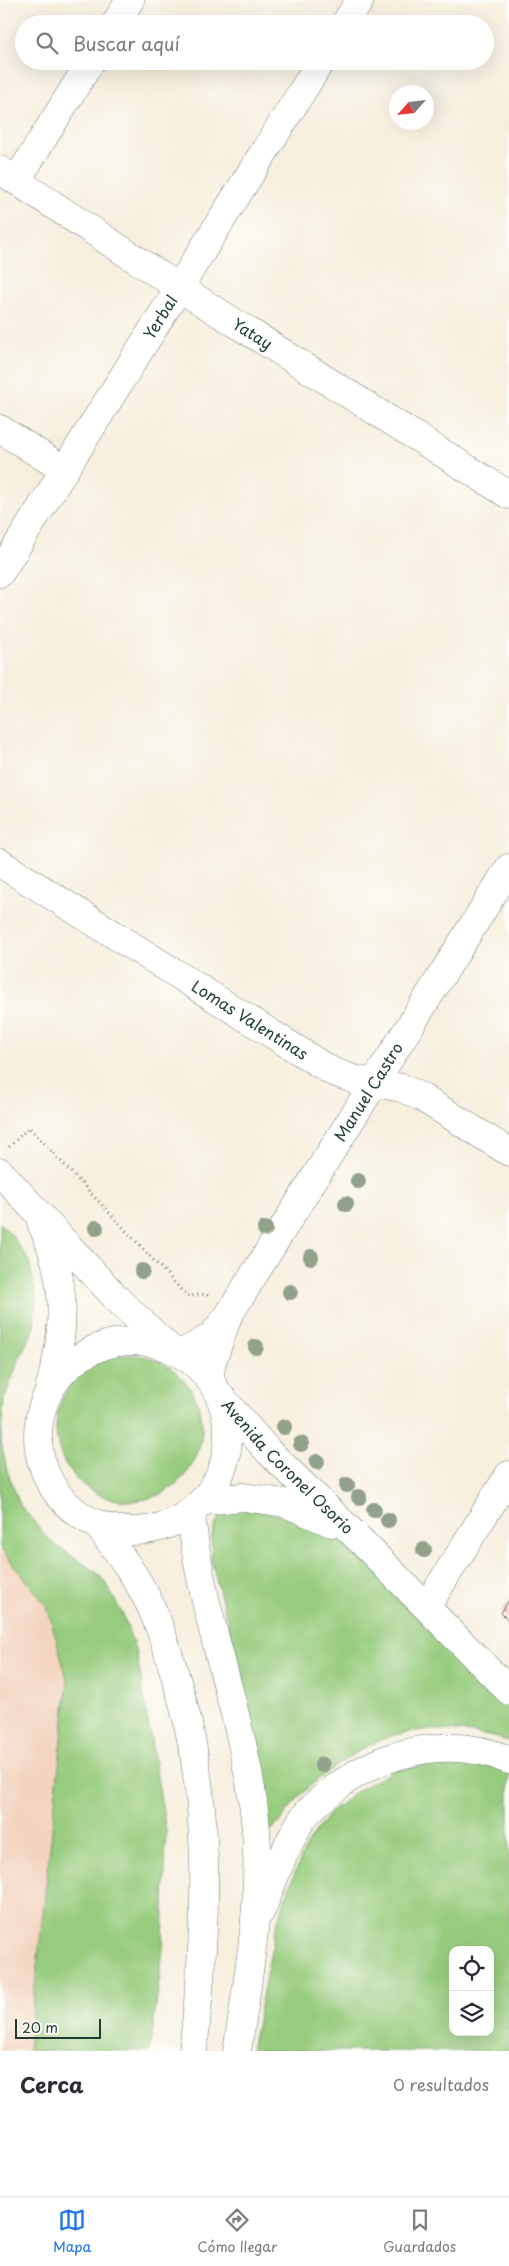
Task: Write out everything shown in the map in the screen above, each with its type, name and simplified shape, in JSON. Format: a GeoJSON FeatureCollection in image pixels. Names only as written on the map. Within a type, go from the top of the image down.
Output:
{"type":"FeatureCollection","features":[{"type":"Feature","properties":{"kind":"main road"},"geometry":{"type":"LineString","coordinates":[[121,15],[130,0]]}},
{"type":"Feature","properties":{"kind":"main road"},"geometry":{"type":"LineString","coordinates":[[351,15],[360,0]]}},
{"type":"Feature","properties":{"kind":"main road"},"geometry":{"type":"LineString","coordinates":[[8,175],[84,70]]}},
{"type":"Feature","properties":{"kind":"main road","name":"Yerbal"},"geometry":{"type":"LineString","coordinates":[[0,573],[315,70]]}},
{"type":"Feature","properties":{"kind":"main road","name":"Yatay"},"geometry":{"type":"LineString","coordinates":[[8,175],[178,287],[509,495]]}},
{"type":"Feature","properties":{"kind":"main road"},"geometry":{"type":"LineString","coordinates":[[0,428],[64,469]]}},
{"type":"Feature","properties":{"kind":"main road","name":"Lomas Valentinas"},"geometry":{"type":"LineString","coordinates":[[0,863],[331,1070],[353,1079],[402,1088],[421,1097],[509,1152]]}},
{"type":"Feature","properties":{"kind":"main road","name":"Manuel Castro"},"geometry":{"type":"LineString","coordinates":[[176,1351],[211,1337],[228,1316],[372,1083],[509,868]]}},
{"type":"Feature","properties":{"kind":"main road"},"geometry":{"type":"LineString","coordinates":[[3,1161],[33,1206],[118,1301],[176,1351]]}},
{"type":"Feature","properties":{"kind":"main road"},"geometry":{"type":"LineString","coordinates":[[33,1206],[50,1242],[60,1279],[63,1318],[58,1357],[39,1419],[38,1446],[44,1471],[57,1494],[76,1513],[98,1526],[122,1532],[147,1531],[170,1525],[197,1507],[219,1477],[228,1450],[227,1421],[214,1386]]}},
{"type":"Feature","properties":{"kind":"main road","name":"Manuel Castro"},"geometry":{"type":"LineString","coordinates":[[214,1386],[217,1343],[228,1316]]}},
{"type":"Feature","properties":{"kind":"main road"},"geometry":{"type":"LineString","coordinates":[[47,1394],[63,1370],[86,1353],[113,1342],[142,1341],[176,1351]]}},
{"type":"Feature","properties":{"kind":"main road","name":"Avenida Coronel Osorio"},"geometry":{"type":"LineString","coordinates":[[176,1351],[196,1365],[268,1451],[427,1606],[509,1691]]}},
{"type":"Feature","properties":{"kind":"main road"},"geometry":{"type":"LineString","coordinates":[[427,1606],[509,1475]]}},
{"type":"Feature","properties":{"kind":"main road","name":"Avenida Coronel Osorio"},"geometry":{"type":"LineString","coordinates":[[197,1507],[244,1497],[285,1502],[323,1517],[359,1539]]}},
{"type":"Feature","properties":{"kind":"main road"},"geometry":{"type":"LineString","coordinates":[[197,1507],[194,1550],[245,1758],[257,1840],[256,1924],[237,2051]]}},
{"type":"Feature","properties":{"kind":"main road"},"geometry":{"type":"LineString","coordinates":[[98,1526],[135,1578],[154,1616],[178,1682],[193,1740],[201,1800],[206,1899],[201,1978],[193,2051]]}},
{"type":"Feature","properties":{"kind":"main road"},"geometry":{"type":"LineString","coordinates":[[256,1924],[288,1846],[302,1820],[316,1804],[339,1784],[370,1765],[388,1758],[440,1747],[468,1748],[509,1760]]}},
{"type":"Feature","properties":{"kind":"path"},"geometry":{"type":"LineString","coordinates":[[3,1161],[29,1127],[187,1296],[206,1294],[228,1316]]}},
{"type":"Feature","properties":{"kind":"shaded area"},"geometry":{"type":"Polygon","coordinates":[[[0,1548],[47,1606],[68,1682],[28,2051],[0,2051],[0,1548]]]}},
{"type":"Feature","properties":{"kind":"green space"},"geometry":{"type":"Polygon","coordinates":[[[0,1223],[11,1234],[29,1261],[36,1297],[34,1329],[19,1359],[4,1400],[1,1441],[7,1471],[20,1505],[51,1542],[96,1572],[104,1581],[123,1615],[137,1654],[166,1831],[163,1950],[150,2051],[28,2051],[68,1682],[47,1606],[0,1548],[0,1223]]]}},
{"type":"Feature","properties":{"kind":"green space"},"geometry":{"type":"Polygon","coordinates":[[[129,1355],[157,1361],[180,1377],[196,1400],[202,1428],[196,1456],[180,1479],[157,1495],[129,1501],[101,1495],[78,1479],[62,1456],[56,1428],[62,1400],[78,1377],[101,1361],[129,1355]]]}},
{"type":"Feature","properties":{"kind":"green space"},"geometry":{"type":"Polygon","coordinates":[[[234,1504],[335,1529],[509,1706],[509,1741],[460,1731],[427,1730],[394,1735],[378,1741],[353,1754],[314,1782],[276,1826],[269,1831],[248,1699],[211,1560],[212,1534],[216,1523],[228,1507],[234,1504]]]}},
{"type":"Feature","properties":{"kind":"green space"},"geometry":{"type":"Polygon","coordinates":[[[441,1762],[491,1766],[509,1773],[509,2051],[251,2051],[276,1926],[292,1880],[307,1844],[328,1815],[355,1792],[393,1771],[441,1762]]]}},
{"type":"Feature","properties":{"kind":"building"},"geometry":{"type":"Polygon","coordinates":[[[509,1600],[509,1621],[501,1613],[509,1600]]]}}]}
